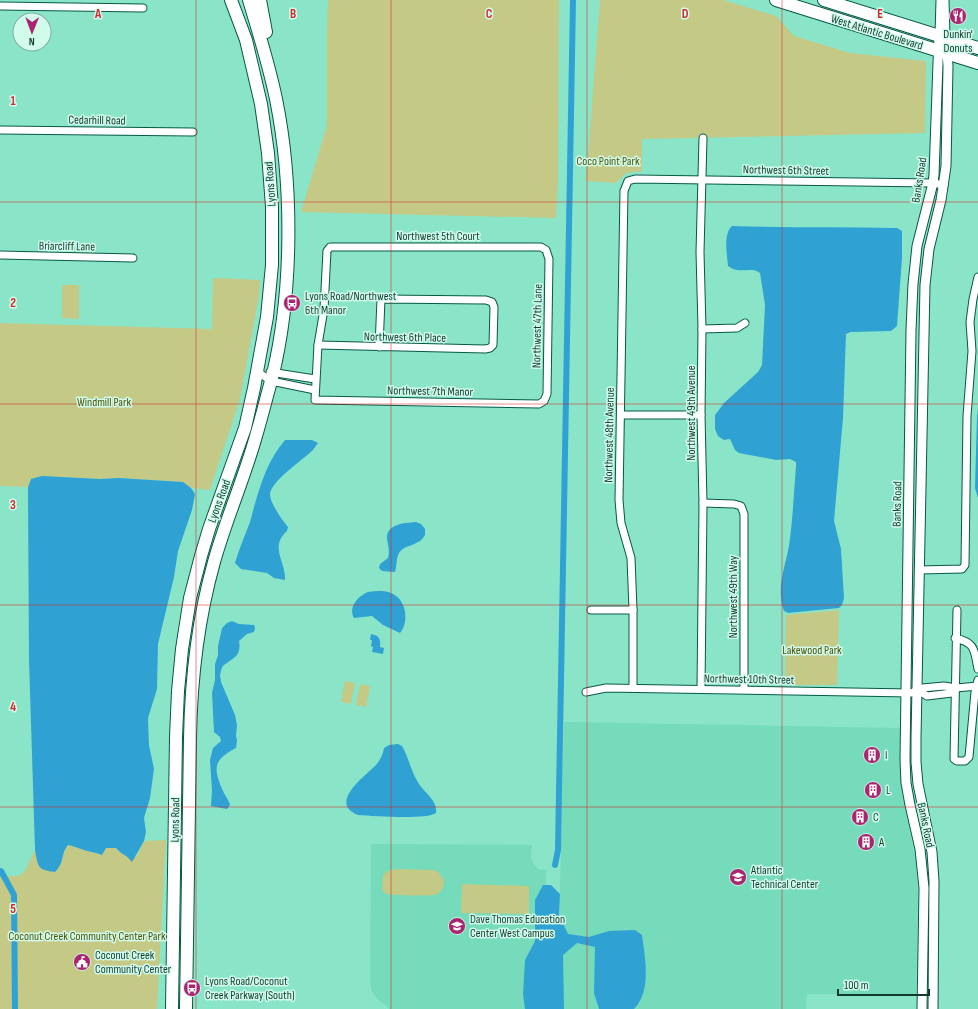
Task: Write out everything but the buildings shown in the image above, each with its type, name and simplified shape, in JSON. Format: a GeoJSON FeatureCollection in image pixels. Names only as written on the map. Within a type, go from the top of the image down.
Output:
{"type":"FeatureCollection","features":[{"type":"Feature","properties":{"kind":"main road","name":"Lyons Road"},"geometry":{"type":"LineString","coordinates":[[172,1009],[176,737],[182,649],[190,598],[201,556],[209,528],[245,428],[258,372],[268,317],[271,277],[272,207],[268,153],[261,104],[246,40],[231,0]]}},
{"type":"Feature","properties":{"kind":"main road","name":"Lyons Road"},"geometry":{"type":"LineString","coordinates":[[186,1009],[191,695],[195,657],[204,603],[214,563],[227,520],[256,437],[272,376],[284,308],[286,280],[288,239],[287,190],[281,132],[276,99],[264,48],[249,0]]}},
{"type":"Feature","properties":{"kind":"main road"},"geometry":{"type":"LineString","coordinates":[[260,0],[286,113],[281,132]]}},
{"type":"Feature","properties":{"kind":"main road","name":"West Atlantic Boulevard"},"geometry":{"type":"LineString","coordinates":[[776,0],[978,63]]}},
{"type":"Feature","properties":{"kind":"main road","name":"West Atlantic Boulevard"},"geometry":{"type":"LineString","coordinates":[[824,0],[978,48]]}},
{"type":"Feature","properties":{"kind":"street","name":"Banks Road"},"geometry":{"type":"LineString","coordinates":[[922,1009],[924,888],[920,849],[906,783],[905,760],[912,692],[919,570],[925,285],[929,249],[944,185],[947,145],[940,0]]}},
{"type":"Feature","properties":{"kind":"street","name":"Banks Road"},"geometry":{"type":"LineString","coordinates":[[942,36],[945,0]]}},
{"type":"Feature","properties":{"kind":"street"},"geometry":{"type":"LineString","coordinates":[[0,6],[144,8]]}},
{"type":"Feature","properties":{"kind":"street","name":"Banks Road"},"geometry":{"type":"LineString","coordinates":[[933,1009],[934,881],[932,852],[918,784],[912,692],[911,330],[913,284],[917,246],[934,183],[942,52]]}},
{"type":"Feature","properties":{"kind":"street","name":"Cedarhill Road"},"geometry":{"type":"LineString","coordinates":[[0,130],[193,132]]}},
{"type":"Feature","properties":{"kind":"street","name":"Northwest 49th Avenue"},"geometry":{"type":"LineString","coordinates":[[701,689],[703,504],[700,252],[703,138]]}},
{"type":"Feature","properties":{"kind":"street","name":"Northwest 6th Street"},"geometry":{"type":"LineString","coordinates":[[628,182],[635,179],[934,183],[944,185]]}},
{"type":"Feature","properties":{"kind":"street","name":"Northwest 48th Avenue"},"geometry":{"type":"LineString","coordinates":[[628,182],[624,191],[619,500],[620,523],[631,558],[633,688]]}},
{"type":"Feature","properties":{"kind":"street","name":"Northwest 5th Court"},"geometry":{"type":"LineString","coordinates":[[318,346],[324,309],[327,251],[330,247],[541,247],[546,250]]}},
{"type":"Feature","properties":{"kind":"street","name":"Northwest 47th Lane"},"geometry":{"type":"LineString","coordinates":[[544,402],[547,394],[549,259],[546,250]]}},
{"type":"Feature","properties":{"kind":"street"},"geometry":{"type":"LineString","coordinates":[[916,255],[918,274],[917,314],[924,318]]}},
{"type":"Feature","properties":{"kind":"street","name":"Briarcliff Lane"},"geometry":{"type":"LineString","coordinates":[[0,256],[133,258]]}},
{"type":"Feature","properties":{"kind":"street"},"geometry":{"type":"LineString","coordinates":[[919,570],[962,569],[965,565],[967,416],[972,352],[970,322],[978,277]]}},
{"type":"Feature","properties":{"kind":"street","name":"Northwest 6th Place"},"geometry":{"type":"LineString","coordinates":[[318,346],[485,349],[490,348],[493,345],[494,307],[492,302],[486,300],[381,299],[379,347]]}},
{"type":"Feature","properties":{"kind":"street"},"geometry":{"type":"LineString","coordinates":[[702,329],[737,328],[745,323]]}},
{"type":"Feature","properties":{"kind":"street"},"geometry":{"type":"LineString","coordinates":[[258,372],[315,390],[318,346]]}},
{"type":"Feature","properties":{"kind":"street"},"geometry":{"type":"LineString","coordinates":[[272,376],[315,379]]}},
{"type":"Feature","properties":{"kind":"street","name":"Northwest 7th Manor"},"geometry":{"type":"LineString","coordinates":[[315,390],[315,400],[539,404],[544,402]]}},
{"type":"Feature","properties":{"kind":"street"},"geometry":{"type":"LineString","coordinates":[[620,415],[701,415]]}},
{"type":"Feature","properties":{"kind":"street","name":"Northwest 49th Way"},"geometry":{"type":"LineString","coordinates":[[703,504],[734,504],[741,506],[744,514],[744,689]]}},
{"type":"Feature","properties":{"kind":"street"},"geometry":{"type":"LineString","coordinates":[[591,610],[633,610]]}},
{"type":"Feature","properties":{"kind":"street"},"geometry":{"type":"LineString","coordinates":[[912,692],[927,696],[952,693],[956,688],[978,684],[969,758],[965,761],[957,761],[954,759],[956,688],[955,638],[957,610]]}},
{"type":"Feature","properties":{"kind":"street"},"geometry":{"type":"LineString","coordinates":[[955,638],[966,640],[972,646],[978,669]]}},
{"type":"Feature","properties":{"kind":"street","name":"Northwest 10th Street"},"geometry":{"type":"LineString","coordinates":[[586,692],[606,688],[633,688],[912,692]]}},
{"type":"Feature","properties":{"kind":"shaded area","name":"Atlantic Technical Center"},"geometry":{"type":"Polygon","coordinates":[[[564,722],[900,728],[902,795],[916,861],[918,894],[916,995],[807,994],[806,1009],[557,1009],[564,722]]]}},
{"type":"Feature","properties":{"kind":"shaded area","name":"Dave Thomas Education Center West Campus"},"geometry":{"type":"Polygon","coordinates":[[[371,844],[532,845],[531,857],[533,863],[538,869],[546,870],[542,1009],[389,1009],[386,1005],[379,1001],[372,992],[370,982],[371,844]]]}},
{"type":"Feature","properties":{"kind":"green space"},"geometry":{"type":"Polygon","coordinates":[[[328,0],[559,0],[558,180],[556,218],[301,212],[327,125],[328,0]]]}},
{"type":"Feature","properties":{"kind":"green space","name":"Coco Point Park"},"geometry":{"type":"Polygon","coordinates":[[[600,0],[723,0],[776,16],[794,36],[850,53],[926,61],[925,133],[642,139],[642,171],[626,173],[616,183],[586,181],[600,0]]]}},
{"type":"Feature","properties":{"kind":"green space","name":"Windmill Park"},"geometry":{"type":"Polygon","coordinates":[[[213,278],[260,280],[259,296],[240,399],[210,490],[191,488],[183,482],[119,478],[100,479],[42,476],[31,479],[28,487],[0,486],[0,323],[212,329],[213,278]]]}},
{"type":"Feature","properties":{"kind":"green space"},"geometry":{"type":"Polygon","coordinates":[[[62,285],[79,285],[79,319],[62,318],[62,285]]]}},
{"type":"Feature","properties":{"kind":"green space","name":"Lakewood Park"},"geometry":{"type":"Polygon","coordinates":[[[839,610],[837,685],[785,685],[786,615],[839,610]]]}},
{"type":"Feature","properties":{"kind":"green space"},"geometry":{"type":"Polygon","coordinates":[[[345,681],[355,683],[351,704],[341,702],[345,681]]]}},
{"type":"Feature","properties":{"kind":"green space"},"geometry":{"type":"Polygon","coordinates":[[[360,684],[370,686],[366,707],[356,705],[360,684]]]}},
{"type":"Feature","properties":{"kind":"green space","name":"Coconut Creek Community Center Park"},"geometry":{"type":"Polygon","coordinates":[[[166,840],[157,1009],[0,1009],[0,876],[19,876],[25,871],[35,850],[37,860],[55,872],[60,865],[68,845],[102,855],[106,848],[116,848],[128,855],[137,856],[144,841],[166,840]]]}},
{"type":"Feature","properties":{"kind":"green space"},"geometry":{"type":"Polygon","coordinates":[[[397,869],[433,870],[438,872],[444,880],[444,884],[439,893],[433,895],[413,896],[386,894],[382,890],[383,875],[388,871],[397,869]]]}},
{"type":"Feature","properties":{"kind":"green space"},"geometry":{"type":"Polygon","coordinates":[[[462,884],[529,886],[529,914],[461,913],[462,884]]]}},
{"type":"Feature","properties":{"kind":"water"},"geometry":{"type":"Polygon","coordinates":[[[732,226],[897,228],[902,231],[902,258],[897,326],[891,331],[851,332],[846,334],[843,418],[834,521],[841,549],[844,598],[842,605],[839,608],[788,613],[784,611],[781,584],[789,548],[796,462],[790,459],[776,460],[739,453],[735,450],[730,439],[724,440],[718,436],[715,429],[715,415],[724,403],[758,372],[762,365],[765,305],[760,273],[753,270],[736,270],[728,266],[726,250],[727,234],[732,226]]]}},
{"type":"Feature","properties":{"kind":"water"},"geometry":{"type":"Polygon","coordinates":[[[978,409],[978,498],[975,488],[978,409]]]}},
{"type":"Feature","properties":{"kind":"water"},"geometry":{"type":"Polygon","coordinates":[[[285,440],[312,440],[318,443],[313,450],[288,470],[276,483],[270,494],[274,507],[288,527],[279,543],[285,580],[274,578],[267,573],[241,569],[235,563],[267,468],[272,458],[285,440]]]}},
{"type":"Feature","properties":{"kind":"water"},"geometry":{"type":"Polygon","coordinates":[[[42,476],[100,479],[119,478],[183,482],[191,488],[195,494],[192,510],[178,551],[174,577],[158,644],[157,689],[148,718],[149,745],[154,769],[150,798],[144,818],[146,832],[144,841],[132,862],[116,848],[106,848],[102,855],[68,845],[60,865],[55,872],[45,870],[39,866],[37,860],[35,850],[29,660],[28,487],[31,479],[42,476]]]}},
{"type":"Feature","properties":{"kind":"water"},"geometry":{"type":"Polygon","coordinates":[[[416,522],[421,524],[425,529],[425,535],[419,542],[405,547],[399,553],[395,572],[382,571],[379,568],[380,564],[388,558],[389,555],[387,534],[389,530],[397,525],[416,522]]]}},
{"type":"Feature","properties":{"kind":"water"},"geometry":{"type":"Polygon","coordinates":[[[381,591],[398,597],[404,607],[405,624],[400,633],[383,625],[372,616],[354,618],[352,614],[355,602],[361,596],[368,592],[381,591]]]}},
{"type":"Feature","properties":{"kind":"water"},"geometry":{"type":"Polygon","coordinates":[[[232,621],[239,624],[254,625],[255,628],[254,632],[247,634],[239,641],[239,651],[235,657],[222,667],[220,675],[221,682],[235,715],[237,725],[236,748],[228,752],[217,765],[220,783],[230,805],[227,809],[211,806],[212,791],[210,760],[213,748],[221,741],[220,737],[214,732],[212,693],[215,680],[215,664],[218,655],[218,646],[222,628],[227,623],[232,621]]]}},
{"type":"Feature","properties":{"kind":"water"},"geometry":{"type":"Polygon","coordinates":[[[371,634],[379,638],[380,647],[384,648],[383,654],[372,652],[372,640],[370,640],[371,634]]]}},
{"type":"Feature","properties":{"kind":"water"},"geometry":{"type":"Polygon","coordinates":[[[398,744],[402,746],[419,784],[433,801],[436,813],[411,817],[387,817],[358,815],[350,810],[346,804],[347,797],[351,790],[376,765],[383,753],[384,748],[389,745],[398,744]]]}},
{"type":"Feature","properties":{"kind":"water"},"geometry":{"type":"Polygon","coordinates":[[[543,885],[551,885],[560,894],[559,915],[568,934],[589,937],[609,931],[635,930],[642,935],[646,964],[645,984],[640,1002],[634,1009],[599,1009],[594,993],[595,947],[577,943],[563,955],[564,1009],[525,1009],[523,994],[525,960],[535,941],[535,900],[543,885]]]}},
{"type":"Feature","properties":{"kind":"waterway"},"geometry":{"type":"LineString","coordinates":[[555,865],[558,850],[573,0]]}},
{"type":"Feature","properties":{"kind":"waterway"},"geometry":{"type":"LineString","coordinates":[[0,871],[14,895],[15,1009]]}},
{"type":"Feature","properties":{"kind":"place","name":"Dunkin' Donuts"},"geometry":{"type":"Point","coordinates":[958,16]}},
{"type":"Feature","properties":{"kind":"place","name":"Lyons Road/Northwest 6th Manor"},"geometry":{"type":"Point","coordinates":[292,303]}},
{"type":"Feature","properties":{"kind":"place","name":"I"},"geometry":{"type":"Point","coordinates":[872,755]}},
{"type":"Feature","properties":{"kind":"place","name":"L"},"geometry":{"type":"Point","coordinates":[873,790]}},
{"type":"Feature","properties":{"kind":"place","name":"C"},"geometry":{"type":"Point","coordinates":[860,817]}},
{"type":"Feature","properties":{"kind":"place","name":"A"},"geometry":{"type":"Point","coordinates":[866,842]}},
{"type":"Feature","properties":{"kind":"place","name":"Atlantic Technical Center"},"geometry":{"type":"Point","coordinates":[738,877]}},
{"type":"Feature","properties":{"kind":"place","name":"Dave Thomas Education Center West Campus"},"geometry":{"type":"Point","coordinates":[457,926]}},
{"type":"Feature","properties":{"kind":"place","name":"Coconut Creek Community Center"},"geometry":{"type":"Point","coordinates":[82,962]}},
{"type":"Feature","properties":{"kind":"place","name":"Lyons Road/Coconut Creek Parkway (South)"},"geometry":{"type":"Point","coordinates":[192,988]}}]}
